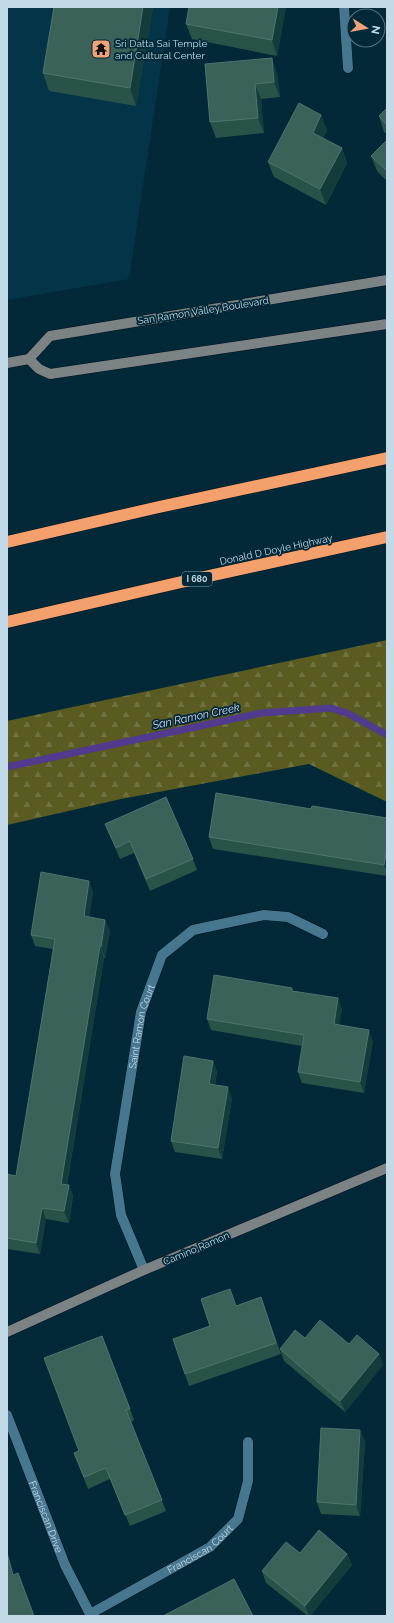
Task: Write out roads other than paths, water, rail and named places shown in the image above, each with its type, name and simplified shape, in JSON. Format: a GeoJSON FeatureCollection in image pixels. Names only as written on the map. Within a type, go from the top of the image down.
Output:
{"type":"FeatureCollection","features":[{"type":"Feature","properties":{"kind":"highway"},"geometry":{"type":"LineString","coordinates":[[7,542],[159,507],[387,458]]}},
{"type":"Feature","properties":{"kind":"highway","name":"Donald D Doyle Highway"},"geometry":{"type":"LineString","coordinates":[[7,622],[387,537]]}},
{"type":"Feature","properties":{"kind":"main road","name":"San Ramon Valley Boulevard"},"geometry":{"type":"LineString","coordinates":[[29,359],[50,336],[387,280]]}},
{"type":"Feature","properties":{"kind":"main road"},"geometry":{"type":"LineString","coordinates":[[7,363],[29,359],[39,369],[50,374],[387,324]]}},
{"type":"Feature","properties":{"kind":"main road","name":"Camino Ramon"},"geometry":{"type":"LineString","coordinates":[[7,1332],[144,1270],[387,1168]]}},
{"type":"Feature","properties":{"kind":"street"},"geometry":{"type":"LineString","coordinates":[[344,7],[348,68]]}},
{"type":"Feature","properties":{"kind":"street","name":"Saint Ramon Court"},"geometry":{"type":"LineString","coordinates":[[144,1270],[121,1215],[115,1174],[141,1012],[162,955],[193,930],[264,915],[288,917],[323,934]]}},
{"type":"Feature","properties":{"kind":"street","name":"Franciscan Drive"},"geometry":{"type":"LineString","coordinates":[[7,1415],[65,1565],[90,1615]]}},
{"type":"Feature","properties":{"kind":"street","name":"Franciscan Court"},"geometry":{"type":"LineString","coordinates":[[90,1615],[210,1547],[238,1519],[248,1481],[248,1442]]}},
{"type":"Feature","properties":{"kind":"waterway","name":"San Ramon Creek"},"geometry":{"type":"LineString","coordinates":[[7,767],[261,713],[331,708],[349,714],[387,735]]}},
{"type":"Feature","properties":{"kind":"place","name":"Sri Datta Sai Temple and Cultural Center"},"geometry":{"type":"Point","coordinates":[101,49]}}]}
